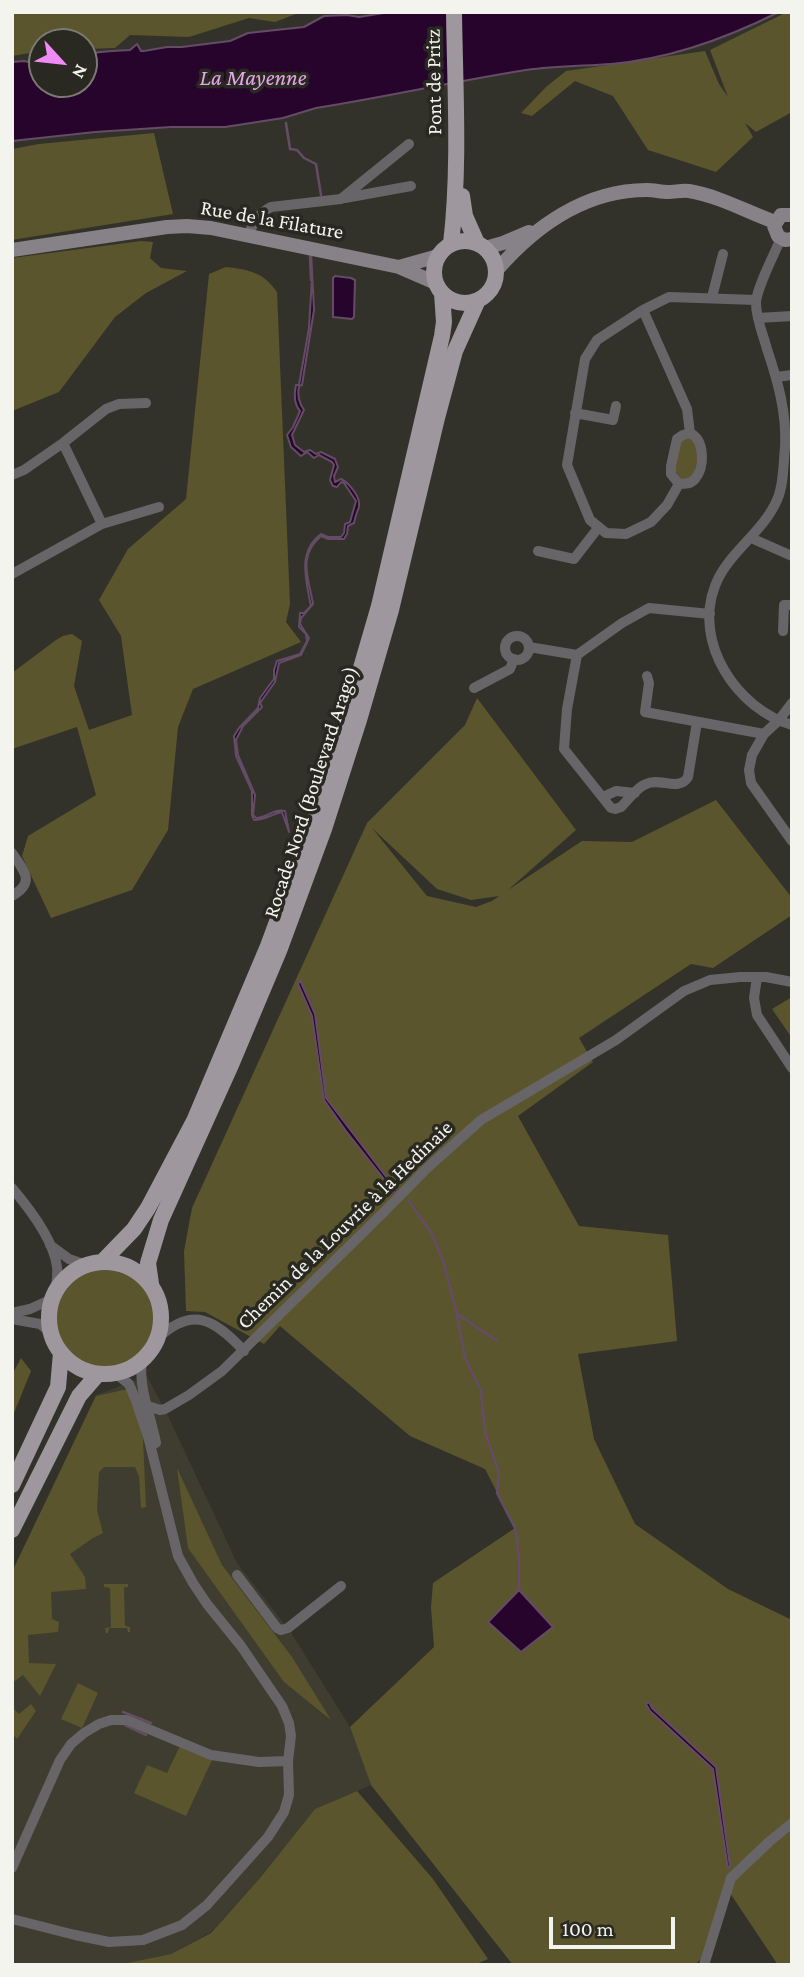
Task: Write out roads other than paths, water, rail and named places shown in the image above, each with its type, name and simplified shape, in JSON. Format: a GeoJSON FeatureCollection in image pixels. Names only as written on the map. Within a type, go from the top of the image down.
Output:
{"type":"FeatureCollection","features":[{"type":"Feature","properties":{"kind":"main road","name":"Pont de Pritz"},"geometry":{"type":"LineString","coordinates":[[451,244],[455,213],[456,150],[454,12]]}},
{"type":"Feature","properties":{"kind":"main road","name":"Pont de Pritz"},"geometry":{"type":"LineString","coordinates":[[456,150],[465,216],[481,246]]}},
{"type":"Feature","properties":{"kind":"main road"},"geometry":{"type":"LineString","coordinates":[[468,241],[481,246],[494,262],[496,271],[491,288],[478,300],[468,303],[450,299],[439,288],[434,274],[438,256],[451,244],[468,241]]}},
{"type":"Feature","properties":{"kind":"main road","name":"Rocade Nord (Boulevard Arago)"},"geometry":{"type":"LineString","coordinates":[[103,1261],[141,1219],[194,1121],[268,946],[312,827],[362,668],[401,518],[443,336],[444,322],[439,288]]}},
{"type":"Feature","properties":{"kind":"main road","name":"Rocade Nord (Boulevard Arago)"},"geometry":{"type":"LineString","coordinates":[[150,1284],[148,1263],[161,1220],[237,1053],[279,951],[324,829],[391,610],[455,351],[478,300]]}},
{"type":"Feature","properties":{"kind":"main road"},"geometry":{"type":"LineString","coordinates":[[103,1261],[121,1263],[138,1271],[150,1284],[161,1310],[158,1338],[151,1350],[129,1369],[106,1374],[84,1370],[61,1353],[51,1333],[49,1310],[54,1295],[68,1275],[86,1265],[103,1261]]}},
{"type":"Feature","properties":{"kind":"main road"},"geometry":{"type":"LineString","coordinates":[[12,1485],[58,1387],[61,1353]]}},
{"type":"Feature","properties":{"kind":"main road"},"geometry":{"type":"LineString","coordinates":[[12,1530],[68,1414],[79,1396],[106,1374]]}},
{"type":"Feature","properties":{"kind":"street"},"geometry":{"type":"LineString","coordinates":[[341,199],[409,144]]}},
{"type":"Feature","properties":{"kind":"street"},"geometry":{"type":"LineString","coordinates":[[248,236],[254,222],[271,207],[341,199],[411,186]]}},
{"type":"Feature","properties":{"kind":"street"},"geometry":{"type":"LineString","coordinates":[[481,246],[503,243],[543,226],[575,207],[602,197],[645,190],[690,191],[775,222]]}},
{"type":"Feature","properties":{"kind":"street"},"geometry":{"type":"LineString","coordinates":[[792,215],[781,215],[775,222],[775,233],[786,239],[756,300],[758,318],[782,394],[786,431],[778,499],[768,517],[732,560],[715,587],[710,614],[714,649],[727,674],[752,704],[779,720],[792,724]]}},
{"type":"Feature","properties":{"kind":"street","name":"Rue de la Filature"},"geometry":{"type":"LineString","coordinates":[[12,250],[187,226],[399,267],[439,288]]}},
{"type":"Feature","properties":{"kind":"street"},"geometry":{"type":"LineString","coordinates":[[496,271],[543,226]]}},
{"type":"Feature","properties":{"kind":"street"},"geometry":{"type":"LineString","coordinates":[[712,297],[723,254]]}},
{"type":"Feature","properties":{"kind":"street","name":"Rue de la Filature"},"geometry":{"type":"LineString","coordinates":[[399,267],[438,256]]}},
{"type":"Feature","properties":{"kind":"street"},"geometry":{"type":"LineString","coordinates":[[679,484],[667,505],[651,522],[626,534],[607,533],[590,520],[567,465],[585,359],[597,340],[643,310],[669,297],[756,300]]}},
{"type":"Feature","properties":{"kind":"street"},"geometry":{"type":"LineString","coordinates":[[643,310],[687,408],[690,433]]}},
{"type":"Feature","properties":{"kind":"street"},"geometry":{"type":"LineString","coordinates":[[758,318],[792,316]]}},
{"type":"Feature","properties":{"kind":"street"},"geometry":{"type":"LineString","coordinates":[[776,377],[792,375]]}},
{"type":"Feature","properties":{"kind":"street"},"geometry":{"type":"LineString","coordinates":[[12,475],[24,470],[63,443],[106,409],[119,404],[146,404]]}},
{"type":"Feature","properties":{"kind":"street"},"geometry":{"type":"LineString","coordinates":[[575,413],[613,420],[616,406]]}},
{"type":"Feature","properties":{"kind":"street"},"geometry":{"type":"LineString","coordinates":[[690,433],[696,436],[702,447],[698,474],[694,481],[679,484],[671,474],[671,466],[677,439],[690,433]]}},
{"type":"Feature","properties":{"kind":"street"},"geometry":{"type":"LineString","coordinates":[[63,443],[102,524]]}},
{"type":"Feature","properties":{"kind":"street"},"geometry":{"type":"LineString","coordinates":[[778,499],[792,502]]}},
{"type":"Feature","properties":{"kind":"street"},"geometry":{"type":"LineString","coordinates":[[12,573],[102,524],[159,507]]}},
{"type":"Feature","properties":{"kind":"street"},"geometry":{"type":"LineString","coordinates":[[538,551],[574,559],[598,528]]}},
{"type":"Feature","properties":{"kind":"street"},"geometry":{"type":"LineString","coordinates":[[751,538],[792,556]]}},
{"type":"Feature","properties":{"kind":"street"},"geometry":{"type":"LineString","coordinates":[[783,631],[784,606],[792,605]]}},
{"type":"Feature","properties":{"kind":"street"},"geometry":{"type":"LineString","coordinates":[[697,722],[685,782],[647,783],[621,807],[615,809],[611,808],[564,749],[567,709],[577,655],[621,623],[649,608],[710,614]]}},
{"type":"Feature","properties":{"kind":"street"},"geometry":{"type":"LineString","coordinates":[[519,636],[526,640],[529,647],[524,657],[514,659],[505,647],[508,639],[519,636]]}},
{"type":"Feature","properties":{"kind":"street"},"geometry":{"type":"LineString","coordinates":[[529,647],[577,655]]}},
{"type":"Feature","properties":{"kind":"street"},"geometry":{"type":"LineString","coordinates":[[474,688],[510,668],[514,659]]}},
{"type":"Feature","properties":{"kind":"street"},"geometry":{"type":"LineString","coordinates":[[645,712],[649,683],[647,676]]}},
{"type":"Feature","properties":{"kind":"street"},"geometry":{"type":"LineString","coordinates":[[792,703],[764,734],[752,755],[749,770],[751,783],[792,841]]}},
{"type":"Feature","properties":{"kind":"street"},"geometry":{"type":"LineString","coordinates":[[634,718],[645,712],[764,734]]}},
{"type":"Feature","properties":{"kind":"street"},"geometry":{"type":"LineString","coordinates":[[12,853],[27,878],[21,891],[12,896]]}},
{"type":"Feature","properties":{"kind":"street"},"geometry":{"type":"LineString","coordinates":[[757,977],[754,998],[757,1015],[792,1068]]}},
{"type":"Feature","properties":{"kind":"street","name":"Chemin de la Louvrie à la Hedinaie"},"geometry":{"type":"LineString","coordinates":[[148,1406],[165,1409],[190,1395],[222,1371],[426,1169],[481,1120],[616,1040],[684,992],[710,980],[766,977],[792,982]]}},
{"type":"Feature","properties":{"kind":"street"},"geometry":{"type":"LineString","coordinates":[[12,1188],[26,1204],[50,1245],[57,1267],[54,1295],[30,1310],[12,1316]]}},
{"type":"Feature","properties":{"kind":"street"},"geometry":{"type":"LineString","coordinates":[[50,1245],[69,1259],[86,1265]]}},
{"type":"Feature","properties":{"kind":"street"},"geometry":{"type":"LineString","coordinates":[[12,1316],[40,1324],[51,1333]]}},
{"type":"Feature","properties":{"kind":"street"},"geometry":{"type":"LineString","coordinates":[[158,1338],[181,1321],[200,1320],[232,1337],[244,1351]]}},
{"type":"Feature","properties":{"kind":"street"},"geometry":{"type":"LineString","coordinates":[[142,1360],[141,1384],[152,1422],[166,1504]]}},
{"type":"Feature","properties":{"kind":"street"},"geometry":{"type":"LineString","coordinates":[[12,1919],[109,1942],[143,1940],[182,1925],[207,1905],[268,1837],[284,1812],[289,1795],[288,1761],[291,1736],[282,1706],[274,1691],[193,1583],[178,1556],[149,1440],[135,1398],[129,1384],[106,1374]]}},
{"type":"Feature","properties":{"kind":"street"},"geometry":{"type":"LineString","coordinates":[[237,1575],[276,1628],[281,1630],[288,1628],[341,1586]]}},
{"type":"Feature","properties":{"kind":"street"},"geometry":{"type":"LineString","coordinates":[[12,1868],[60,1760],[71,1744],[84,1733],[111,1720],[127,1720],[215,1756],[259,1762],[288,1761]]}},
{"type":"Feature","properties":{"kind":"street"},"geometry":{"type":"LineString","coordinates":[[704,1965],[732,1878],[792,1823]]}},
{"type":"Feature","properties":{"kind":"water","name":"La Mayenne"},"geometry":{"type":"Polygon","coordinates":[[[390,12],[779,12],[698,46],[633,61],[526,70],[225,127],[171,127],[12,141],[12,62],[28,62],[28,98],[98,98],[98,52],[130,50],[137,44],[141,51],[144,51],[230,41],[248,33],[304,27],[324,16],[359,17],[390,12]]]}},
{"type":"Feature","properties":{"kind":"water"},"geometry":{"type":"Polygon","coordinates":[[[311,251],[314,310],[302,385],[299,386],[298,393],[304,410],[292,435],[295,445],[304,452],[310,450],[316,454],[321,452],[335,459],[338,467],[334,476],[335,482],[341,479],[351,487],[359,507],[354,523],[348,526],[344,539],[321,536],[309,552],[306,568],[313,604],[301,618],[300,624],[309,638],[301,655],[279,663],[275,682],[260,703],[262,707],[243,726],[236,740],[238,755],[255,795],[253,815],[260,818],[285,811],[289,832],[282,812],[254,820],[252,815],[252,791],[236,756],[234,736],[258,708],[260,698],[274,679],[277,661],[300,654],[307,641],[306,634],[299,627],[300,613],[304,613],[311,606],[305,567],[309,549],[321,534],[341,537],[345,524],[350,522],[356,501],[344,483],[333,486],[330,480],[334,465],[332,462],[319,455],[314,458],[307,452],[301,456],[291,447],[287,435],[300,411],[295,392],[296,385],[299,385],[309,328],[311,251]]]}},
{"type":"Feature","properties":{"kind":"water"},"geometry":{"type":"Polygon","coordinates":[[[335,276],[355,280],[352,319],[333,317],[335,276]]]}},
{"type":"Feature","properties":{"kind":"water"},"geometry":{"type":"Polygon","coordinates":[[[300,980],[315,1014],[326,1098],[397,1191],[395,1193],[324,1100],[312,1016],[298,984],[300,980]]]}},
{"type":"Feature","properties":{"kind":"water"},"geometry":{"type":"Polygon","coordinates":[[[519,1590],[553,1627],[521,1652],[488,1622],[519,1590]]]}},
{"type":"Feature","properties":{"kind":"water"},"geometry":{"type":"Polygon","coordinates":[[[649,1702],[652,1708],[716,1767],[730,1866],[728,1869],[713,1769],[650,1711],[646,1704],[649,1702]]]}},
{"type":"Feature","properties":{"kind":"waterway"},"geometry":{"type":"LineString","coordinates":[[286,123],[290,149],[297,150],[304,158],[316,164],[321,195]]}},
{"type":"Feature","properties":{"kind":"waterway"},"geometry":{"type":"LineString","coordinates":[[310,255],[311,280]]}},
{"type":"Feature","properties":{"kind":"waterway"},"geometry":{"type":"LineString","coordinates":[[408,1200],[432,1234],[444,1264],[457,1314],[497,1341]]}},
{"type":"Feature","properties":{"kind":"waterway"},"geometry":{"type":"LineString","coordinates":[[457,1314],[465,1358],[481,1391],[485,1432],[499,1473],[497,1493],[515,1528],[519,1590]]}},
{"type":"Feature","properties":{"kind":"waterway"},"geometry":{"type":"LineString","coordinates":[[123,1712],[151,1723]]}},
{"type":"Feature","properties":{"kind":"waterway"},"geometry":{"type":"LineString","coordinates":[[125,1725],[146,1735]]}}]}
